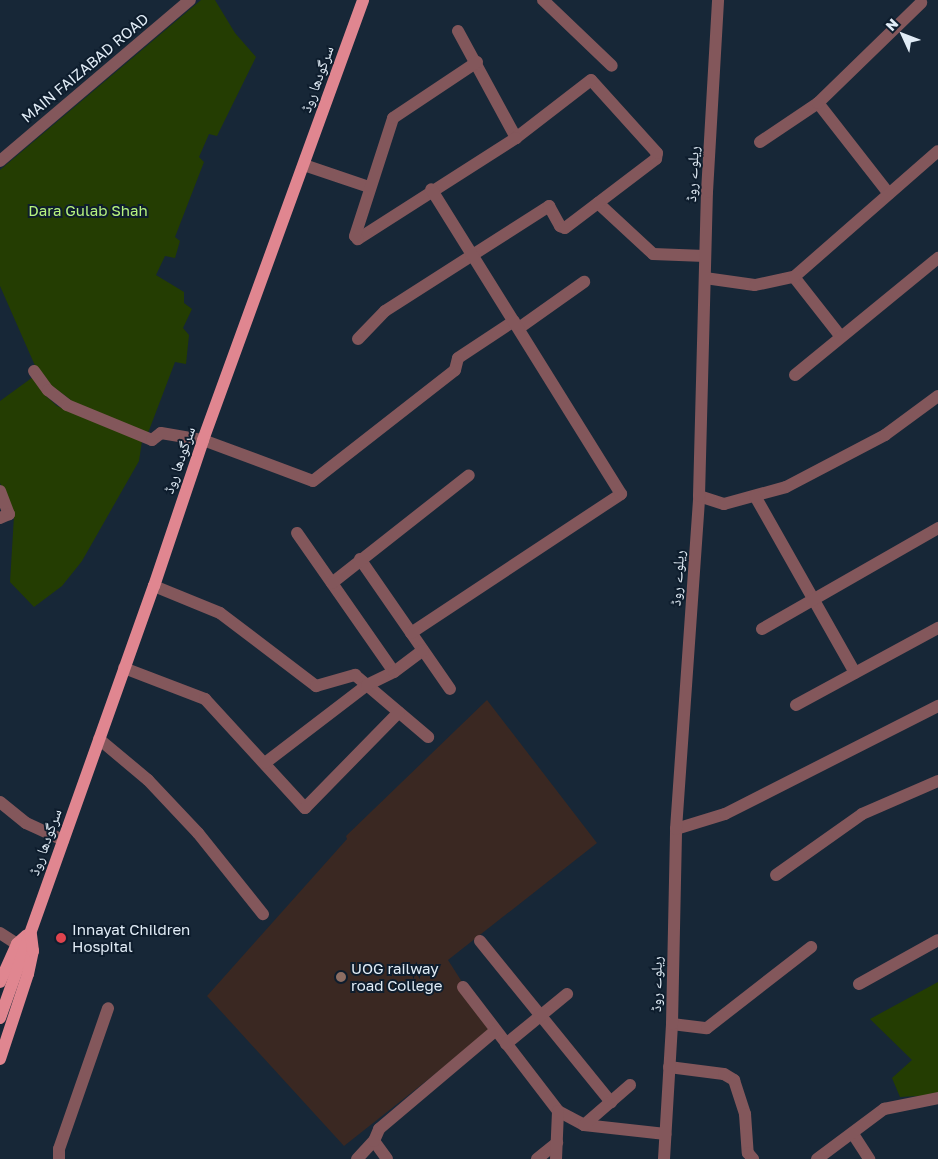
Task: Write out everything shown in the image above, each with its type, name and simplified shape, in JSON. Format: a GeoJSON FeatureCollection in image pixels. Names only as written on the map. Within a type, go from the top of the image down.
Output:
{"type":"FeatureCollection","features":[{"type":"Feature","properties":{"kind":"main road","name":"سرگودھا روڈ"},"geometry":{"type":"LineString","coordinates":[[0,1018],[154,586],[203,440],[363,0]]}},
{"type":"Feature","properties":{"kind":"main road"},"geometry":{"type":"LineString","coordinates":[[0,982],[17,944],[30,931]]}},
{"type":"Feature","properties":{"kind":"main road"},"geometry":{"type":"LineString","coordinates":[[0,1058],[28,974],[33,951],[30,931]]}},
{"type":"Feature","properties":{"kind":"street","name":"MAIN FAIZABAD ROAD"},"geometry":{"type":"LineString","coordinates":[[0,161],[190,0]]}},
{"type":"Feature","properties":{"kind":"street"},"geometry":{"type":"LineString","coordinates":[[544,0],[612,66]]}},
{"type":"Feature","properties":{"kind":"street","name":"ریلوے روڈ"},"geometry":{"type":"LineString","coordinates":[[664,1159],[672,1024],[676,829],[699,496],[705,278],[718,0]]}},
{"type":"Feature","properties":{"kind":"street"},"geometry":{"type":"LineString","coordinates":[[760,142],[818,103],[921,3]]}},
{"type":"Feature","properties":{"kind":"street"},"geometry":{"type":"LineString","coordinates":[[458,31],[477,62],[516,138]]}},
{"type":"Feature","properties":{"kind":"street"},"geometry":{"type":"LineString","coordinates":[[358,339],[384,311],[549,206],[562,228],[656,159],[657,153],[591,80],[516,138],[431,189],[358,239],[355,236],[369,187],[397,114],[477,62]]}},
{"type":"Feature","properties":{"kind":"street"},"geometry":{"type":"LineString","coordinates":[[818,103],[889,194]]}},
{"type":"Feature","properties":{"kind":"street"},"geometry":{"type":"LineString","coordinates":[[705,278],[755,285],[794,277],[938,151]]}},
{"type":"Feature","properties":{"kind":"street"},"geometry":{"type":"LineString","coordinates":[[304,165],[369,187]]}},
{"type":"Feature","properties":{"kind":"street"},"geometry":{"type":"LineString","coordinates":[[411,632],[621,494],[431,189]]}},
{"type":"Feature","properties":{"kind":"street"},"geometry":{"type":"LineString","coordinates":[[598,203],[653,254],[706,256]]}},
{"type":"Feature","properties":{"kind":"street"},"geometry":{"type":"LineString","coordinates":[[795,375],[938,258]]}},
{"type":"Feature","properties":{"kind":"street"},"geometry":{"type":"LineString","coordinates":[[794,277],[841,337]]}},
{"type":"Feature","properties":{"kind":"street"},"geometry":{"type":"LineString","coordinates":[[34,371],[48,390],[67,405],[152,440],[161,433],[203,440],[313,481],[456,370],[458,358],[584,282]]}},
{"type":"Feature","properties":{"kind":"street"},"geometry":{"type":"LineString","coordinates":[[699,496],[724,504],[786,487],[885,435],[938,396]]}},
{"type":"Feature","properties":{"kind":"street"},"geometry":{"type":"LineString","coordinates":[[332,583],[360,559],[469,475]]}},
{"type":"Feature","properties":{"kind":"street"},"geometry":{"type":"LineString","coordinates":[[0,491],[9,514],[0,518]]}},
{"type":"Feature","properties":{"kind":"street"},"geometry":{"type":"LineString","coordinates":[[755,496],[855,673]]}},
{"type":"Feature","properties":{"kind":"street"},"geometry":{"type":"LineString","coordinates":[[762,629],[938,528]]}},
{"type":"Feature","properties":{"kind":"street"},"geometry":{"type":"LineString","coordinates":[[298,533],[394,672]]}},
{"type":"Feature","properties":{"kind":"street"},"geometry":{"type":"LineString","coordinates":[[360,559],[450,689]]}},
{"type":"Feature","properties":{"kind":"street"},"geometry":{"type":"LineString","coordinates":[[154,586],[220,613],[316,686],[355,675],[428,738]]}},
{"type":"Feature","properties":{"kind":"street"},"geometry":{"type":"LineString","coordinates":[[796,705],[938,628]]}},
{"type":"Feature","properties":{"kind":"street"},"geometry":{"type":"LineString","coordinates":[[265,763],[367,684],[394,672],[423,650]]}},
{"type":"Feature","properties":{"kind":"street"},"geometry":{"type":"LineString","coordinates":[[124,668],[205,699],[305,808],[399,712]]}},
{"type":"Feature","properties":{"kind":"street"},"geometry":{"type":"LineString","coordinates":[[676,829],[725,814],[938,706]]}},
{"type":"Feature","properties":{"kind":"street"},"geometry":{"type":"LineString","coordinates":[[99,739],[148,780],[198,832],[263,914]]}},
{"type":"Feature","properties":{"kind":"street"},"geometry":{"type":"LineString","coordinates":[[776,876],[862,814],[938,781]]}},
{"type":"Feature","properties":{"kind":"street"},"geometry":{"type":"LineString","coordinates":[[0,802],[26,823],[63,840]]}},
{"type":"Feature","properties":{"kind":"street"},"geometry":{"type":"LineString","coordinates":[[0,933],[17,944]]}},
{"type":"Feature","properties":{"kind":"street"},"geometry":{"type":"LineString","coordinates":[[859,984],[938,940]]}},
{"type":"Feature","properties":{"kind":"street"},"geometry":{"type":"LineString","coordinates":[[480,941],[611,1102]]}},
{"type":"Feature","properties":{"kind":"street"},"geometry":{"type":"LineString","coordinates":[[672,1024],[707,1028],[811,947]]}},
{"type":"Feature","properties":{"kind":"street"},"geometry":{"type":"LineString","coordinates":[[463,987],[558,1111],[584,1125],[666,1134]]}},
{"type":"Feature","properties":{"kind":"street"},"geometry":{"type":"LineString","coordinates":[[506,1044],[567,994]]}},
{"type":"Feature","properties":{"kind":"street"},"geometry":{"type":"LineString","coordinates":[[59,1159],[59,1149],[108,1008]]}},
{"type":"Feature","properties":{"kind":"street"},"geometry":{"type":"LineString","coordinates":[[357,1159],[374,1141],[379,1129],[495,1031]]}},
{"type":"Feature","properties":{"kind":"street"},"geometry":{"type":"LineString","coordinates":[[669,1067],[724,1074],[734,1080],[745,1114],[748,1153],[753,1159]]}},
{"type":"Feature","properties":{"kind":"street"},"geometry":{"type":"LineString","coordinates":[[584,1125],[630,1085]]}},
{"type":"Feature","properties":{"kind":"street"},"geometry":{"type":"LineString","coordinates":[[817,1159],[884,1110],[938,1098]]}},
{"type":"Feature","properties":{"kind":"street"},"geometry":{"type":"LineString","coordinates":[[556,1159],[558,1111]]}},
{"type":"Feature","properties":{"kind":"street"},"geometry":{"type":"LineString","coordinates":[[853,1134],[869,1159]]}},
{"type":"Feature","properties":{"kind":"street"},"geometry":{"type":"LineString","coordinates":[[374,1141],[387,1159]]}},
{"type":"Feature","properties":{"kind":"street"},"geometry":{"type":"LineString","coordinates":[[537,1159],[556,1143]]}},
{"type":"Feature","properties":{"kind":"shaded area"},"geometry":{"type":"Polygon","coordinates":[[[487,700],[597,843],[448,960],[492,1029],[344,1146],[207,996],[347,839],[346,836],[487,700]]]}},
{"type":"Feature","properties":{"kind":"green space","name":"Dara Gulab Shah"},"geometry":{"type":"Polygon","coordinates":[[[201,0],[215,0],[235,33],[256,57],[217,136],[209,134],[199,157],[204,162],[175,237],[180,241],[175,258],[165,256],[156,275],[184,292],[184,303],[192,309],[183,328],[189,335],[186,364],[175,362],[148,433],[76,404],[40,377],[0,286],[0,170],[201,0]]]}},
{"type":"Feature","properties":{"kind":"green space"},"geometry":{"type":"Polygon","coordinates":[[[33,377],[45,395],[57,406],[142,441],[139,461],[82,561],[62,586],[34,607],[10,582],[14,516],[0,483],[0,401],[33,377]]]}},
{"type":"Feature","properties":{"kind":"green space"},"geometry":{"type":"Polygon","coordinates":[[[938,982],[938,1095],[900,1097],[892,1078],[912,1060],[870,1019],[938,982]]]}},
{"type":"Feature","properties":{"kind":"place","name":"Innayat Children Hospital"},"geometry":{"type":"Point","coordinates":[61,938]}},
{"type":"Feature","properties":{"kind":"place","name":"UOG railway road College"},"geometry":{"type":"Point","coordinates":[341,977]}}]}
